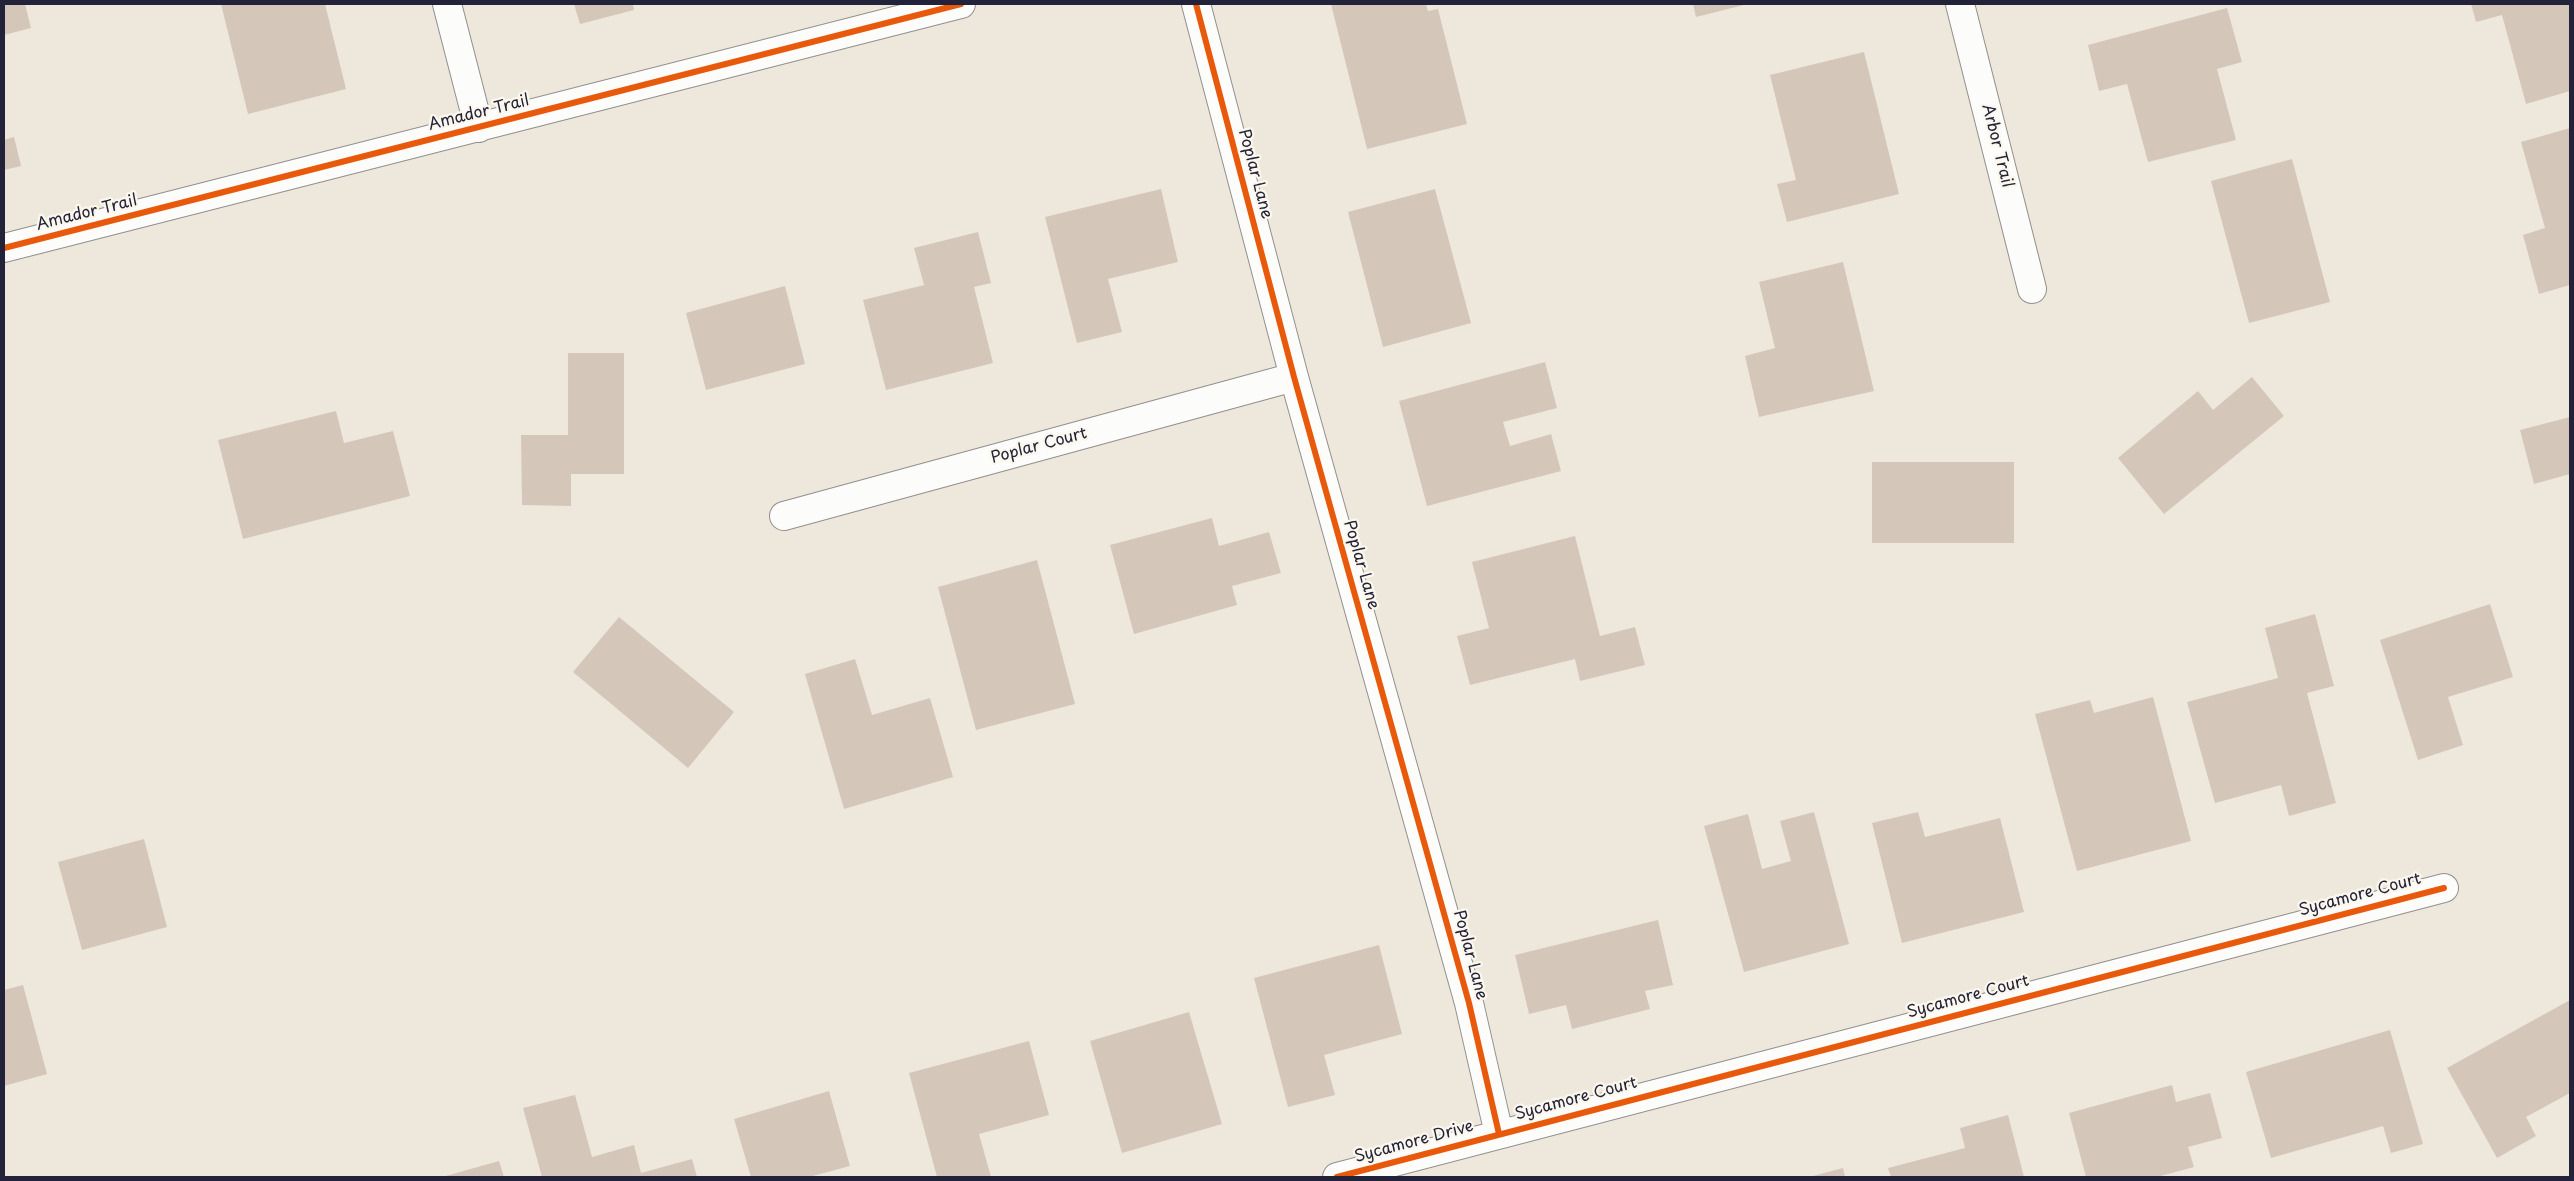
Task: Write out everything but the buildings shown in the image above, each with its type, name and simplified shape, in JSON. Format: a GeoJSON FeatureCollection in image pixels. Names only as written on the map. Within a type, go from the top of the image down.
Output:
{"type":"FeatureCollection","features":[{"type":"Feature","properties":{"kind":"street"},"geometry":{"type":"LineString","coordinates":[[447,4],[479,128]]}},
{"type":"Feature","properties":{"kind":"street","name":"Amador Trail"},"geometry":{"type":"LineString","coordinates":[[4,248],[962,4]]}},
{"type":"Feature","properties":{"kind":"street","name":"Poplar Lane"},"geometry":{"type":"LineString","coordinates":[[1196,4],[1294,377],[1469,1003],[1499,1134]]}},
{"type":"Feature","properties":{"kind":"street","name":"Arbor Trail"},"geometry":{"type":"LineString","coordinates":[[1960,4],[2032,289]]}},
{"type":"Feature","properties":{"kind":"street","name":"Poplar Court"},"geometry":{"type":"LineString","coordinates":[[784,516],[1294,377]]}},
{"type":"Feature","properties":{"kind":"street","name":"Sycamore Court"},"geometry":{"type":"LineString","coordinates":[[1499,1134],[2444,888]]}},
{"type":"Feature","properties":{"kind":"street","name":"Sycamore Drive"},"geometry":{"type":"LineString","coordinates":[[1337,1177],[1499,1134]]}},
{"type":"Feature","properties":{"kind":"cycle path"},"geometry":{"type":"LineString","coordinates":[[4,248],[961,4]]}},
{"type":"Feature","properties":{"kind":"cycle path"},"geometry":{"type":"LineString","coordinates":[[1196,4],[1294,377],[1469,1003],[1499,1134]]}},
{"type":"Feature","properties":{"kind":"cycle path"},"geometry":{"type":"LineString","coordinates":[[1337,1177],[2444,888]]}}]}
